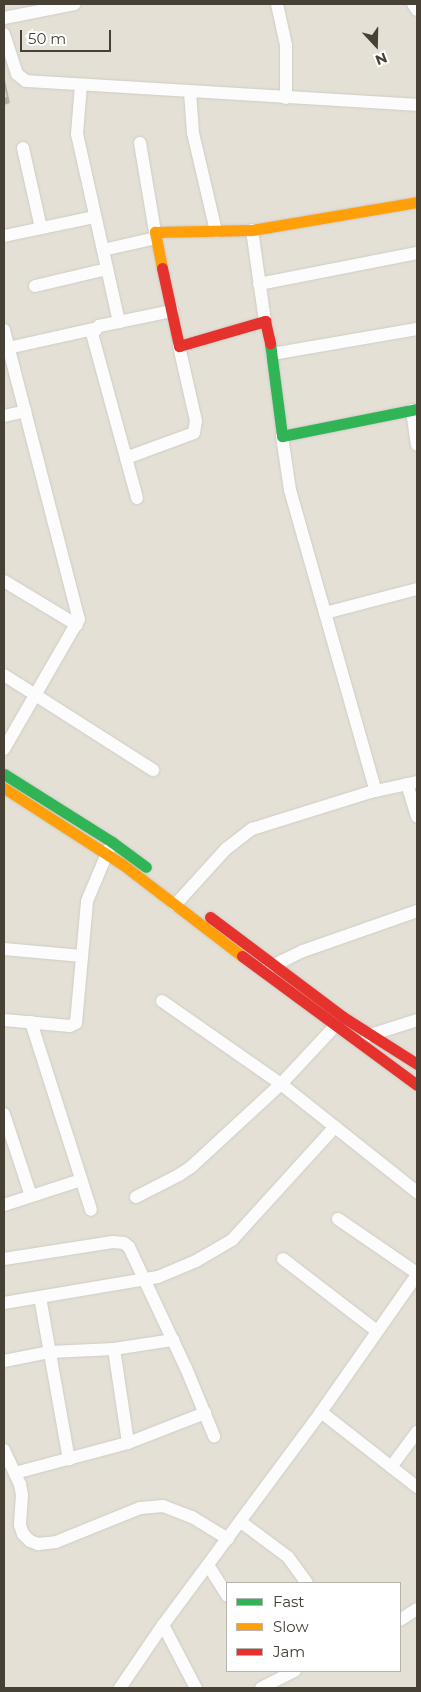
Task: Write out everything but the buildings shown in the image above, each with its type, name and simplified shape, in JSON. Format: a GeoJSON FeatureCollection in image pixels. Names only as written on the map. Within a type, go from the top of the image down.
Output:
{"type":"FeatureCollection","features":[{"type":"Feature","properties":{"kind":"street"},"geometry":{"type":"LineString","coordinates":[[4,18],[75,4]]}},
{"type":"Feature","properties":{"kind":"street"},"geometry":{"type":"LineString","coordinates":[[277,4],[285,38],[289,98]]}},
{"type":"Feature","properties":{"kind":"street"},"geometry":{"type":"LineString","coordinates":[[413,4],[417,10]]}},
{"type":"Feature","properties":{"kind":"street"},"geometry":{"type":"LineString","coordinates":[[4,34],[17,74],[22,80],[308,100],[417,105]]}},
{"type":"Feature","properties":{"kind":"street"},"geometry":{"type":"LineString","coordinates":[[81,85],[77,134],[119,322]]}},
{"type":"Feature","properties":{"kind":"street"},"geometry":{"type":"LineString","coordinates":[[190,92],[192,132],[218,231]]}},
{"type":"Feature","properties":{"kind":"street"},"geometry":{"type":"LineString","coordinates":[[126,458],[190,437],[194,433],[196,421],[156,235],[140,143]]}},
{"type":"Feature","properties":{"kind":"street"},"geometry":{"type":"LineString","coordinates":[[23,148],[41,228]]}},
{"type":"Feature","properties":{"kind":"street"},"geometry":{"type":"LineString","coordinates":[[103,250],[156,235],[252,230],[417,202]]}},
{"type":"Feature","properties":{"kind":"street"},"geometry":{"type":"LineString","coordinates":[[4,236],[95,217]]}},
{"type":"Feature","properties":{"kind":"street"},"geometry":{"type":"LineString","coordinates":[[252,230],[259,284],[272,354],[290,490],[376,791]]}},
{"type":"Feature","properties":{"kind":"street"},"geometry":{"type":"LineString","coordinates":[[259,284],[417,252]]}},
{"type":"Feature","properties":{"kind":"street"},"geometry":{"type":"LineString","coordinates":[[35,286],[107,269]]}},
{"type":"Feature","properties":{"kind":"street"},"geometry":{"type":"LineString","coordinates":[[8,348],[172,311]]}},
{"type":"Feature","properties":{"kind":"street"},"geometry":{"type":"LineString","coordinates":[[179,346],[265,321]]}},
{"type":"Feature","properties":{"kind":"street"},"geometry":{"type":"LineString","coordinates":[[94,329],[91,339],[138,498]]}},
{"type":"Feature","properties":{"kind":"street"},"geometry":{"type":"LineString","coordinates":[[272,354],[417,329]]}},
{"type":"Feature","properties":{"kind":"street"},"geometry":{"type":"LineString","coordinates":[[4,332],[77,606],[77,625],[4,749]]}},
{"type":"Feature","properties":{"kind":"street"},"geometry":{"type":"LineString","coordinates":[[282,436],[415,409],[417,445]]}},
{"type":"Feature","properties":{"kind":"street"},"geometry":{"type":"LineString","coordinates":[[4,416],[25,411]]}},
{"type":"Feature","properties":{"kind":"street"},"geometry":{"type":"LineString","coordinates":[[4,582],[77,625]]}},
{"type":"Feature","properties":{"kind":"street"},"geometry":{"type":"LineString","coordinates":[[325,612],[417,589]]}},
{"type":"Feature","properties":{"kind":"street"},"geometry":{"type":"LineString","coordinates":[[4,675],[153,770]]}},
{"type":"Feature","properties":{"kind":"street"},"geometry":{"type":"LineString","coordinates":[[4,774],[129,854],[179,901],[263,972],[417,1084]]}},
{"type":"Feature","properties":{"kind":"street"},"geometry":{"type":"LineString","coordinates":[[179,901],[226,848],[252,829],[376,791],[412,783],[417,816]]}},
{"type":"Feature","properties":{"kind":"street"},"geometry":{"type":"LineString","coordinates":[[4,788],[275,964],[343,1017],[417,1064]]}},
{"type":"Feature","properties":{"kind":"street"},"geometry":{"type":"LineString","coordinates":[[4,1020],[70,1026],[76,1023],[89,894],[115,844]]}},
{"type":"Feature","properties":{"kind":"street"},"geometry":{"type":"LineString","coordinates":[[263,972],[275,964],[303,951],[417,912]]}},
{"type":"Feature","properties":{"kind":"street"},"geometry":{"type":"LineString","coordinates":[[4,949],[82,956]]}},
{"type":"Feature","properties":{"kind":"street"},"geometry":{"type":"LineString","coordinates":[[162,1001],[281,1084],[417,1192]]}},
{"type":"Feature","properties":{"kind":"street"},"geometry":{"type":"LineString","coordinates":[[356,1040],[417,1020]]}},
{"type":"Feature","properties":{"kind":"street"},"geometry":{"type":"LineString","coordinates":[[30,1022],[91,1210]]}},
{"type":"Feature","properties":{"kind":"street"},"geometry":{"type":"LineString","coordinates":[[136,1197],[185,1171],[281,1084],[335,1026]]}},
{"type":"Feature","properties":{"kind":"street"},"geometry":{"type":"LineString","coordinates":[[4,1114],[31,1196]]}},
{"type":"Feature","properties":{"kind":"street"},"geometry":{"type":"LineString","coordinates":[[4,1303],[158,1277],[196,1261],[232,1240],[335,1127]]}},
{"type":"Feature","properties":{"kind":"street"},"geometry":{"type":"LineString","coordinates":[[4,1205],[81,1180]]}},
{"type":"Feature","properties":{"kind":"street"},"geometry":{"type":"LineString","coordinates":[[120,1688],[163,1625],[321,1412],[417,1274],[338,1219]]}},
{"type":"Feature","properties":{"kind":"street"},"geometry":{"type":"LineString","coordinates":[[4,1259],[124,1243],[129,1247],[146,1279],[214,1436]]}},
{"type":"Feature","properties":{"kind":"street"},"geometry":{"type":"LineString","coordinates":[[283,1259],[377,1331]]}},
{"type":"Feature","properties":{"kind":"street"},"geometry":{"type":"LineString","coordinates":[[40,1297],[69,1459]]}},
{"type":"Feature","properties":{"kind":"street"},"geometry":{"type":"LineString","coordinates":[[4,1361],[50,1352],[114,1350],[173,1340]]}},
{"type":"Feature","properties":{"kind":"street"},"geometry":{"type":"LineString","coordinates":[[114,1350],[128,1443]]}},
{"type":"Feature","properties":{"kind":"street"},"geometry":{"type":"LineString","coordinates":[[321,1412],[417,1487]]}},
{"type":"Feature","properties":{"kind":"street"},"geometry":{"type":"LineString","coordinates":[[15,1473],[128,1443],[205,1413]]}},
{"type":"Feature","properties":{"kind":"street"},"geometry":{"type":"LineString","coordinates":[[391,1467],[417,1432]]}},
{"type":"Feature","properties":{"kind":"street"},"geometry":{"type":"LineString","coordinates":[[4,1450],[15,1473],[22,1495],[20,1525],[23,1534],[30,1541],[38,1544],[56,1542],[140,1508],[163,1506],[192,1517],[228,1539]]}},
{"type":"Feature","properties":{"kind":"street"},"geometry":{"type":"LineString","coordinates":[[240,1522],[288,1556],[306,1582]]}},
{"type":"Feature","properties":{"kind":"street"},"geometry":{"type":"LineString","coordinates":[[208,1565],[226,1594]]}},
{"type":"Feature","properties":{"kind":"street"},"geometry":{"type":"LineString","coordinates":[[401,1619],[417,1609]]}},
{"type":"Feature","properties":{"kind":"street"},"geometry":{"type":"LineString","coordinates":[[163,1625],[196,1688]]}},
{"type":"Feature","properties":{"kind":"street"},"geometry":{"type":"LineString","coordinates":[[261,1688],[275,1675],[290,1672]]}},
{"type":"Feature","properties":{"kind":"shaded area"},"geometry":{"type":"Polygon","coordinates":[[[4,4],[417,4],[417,1688],[4,1688],[4,4]]]}},
{"type":"Feature","properties":{"kind":"traffic: fast"},"geometry":{"type":"LineString","coordinates":[[270,343],[282,436],[417,409]]}},
{"type":"Feature","properties":{"kind":"traffic: fast"},"geometry":{"type":"LineString","coordinates":[[4,774],[112,842],[146,867]]}},
{"type":"Feature","properties":{"kind":"traffic: slow"},"geometry":{"type":"LineString","coordinates":[[162,268],[155,232],[252,230],[417,202]]}},
{"type":"Feature","properties":{"kind":"traffic: slow"},"geometry":{"type":"LineString","coordinates":[[4,788],[122,864],[242,956]]}},
{"type":"Feature","properties":{"kind":"traffic: jam"},"geometry":{"type":"LineString","coordinates":[[162,268],[179,346],[265,321],[270,343]]}},
{"type":"Feature","properties":{"kind":"traffic: jam"},"geometry":{"type":"LineString","coordinates":[[210,917],[343,1017],[417,1064]]}},
{"type":"Feature","properties":{"kind":"traffic: jam"},"geometry":{"type":"LineString","coordinates":[[242,956],[417,1085]]}}]}
